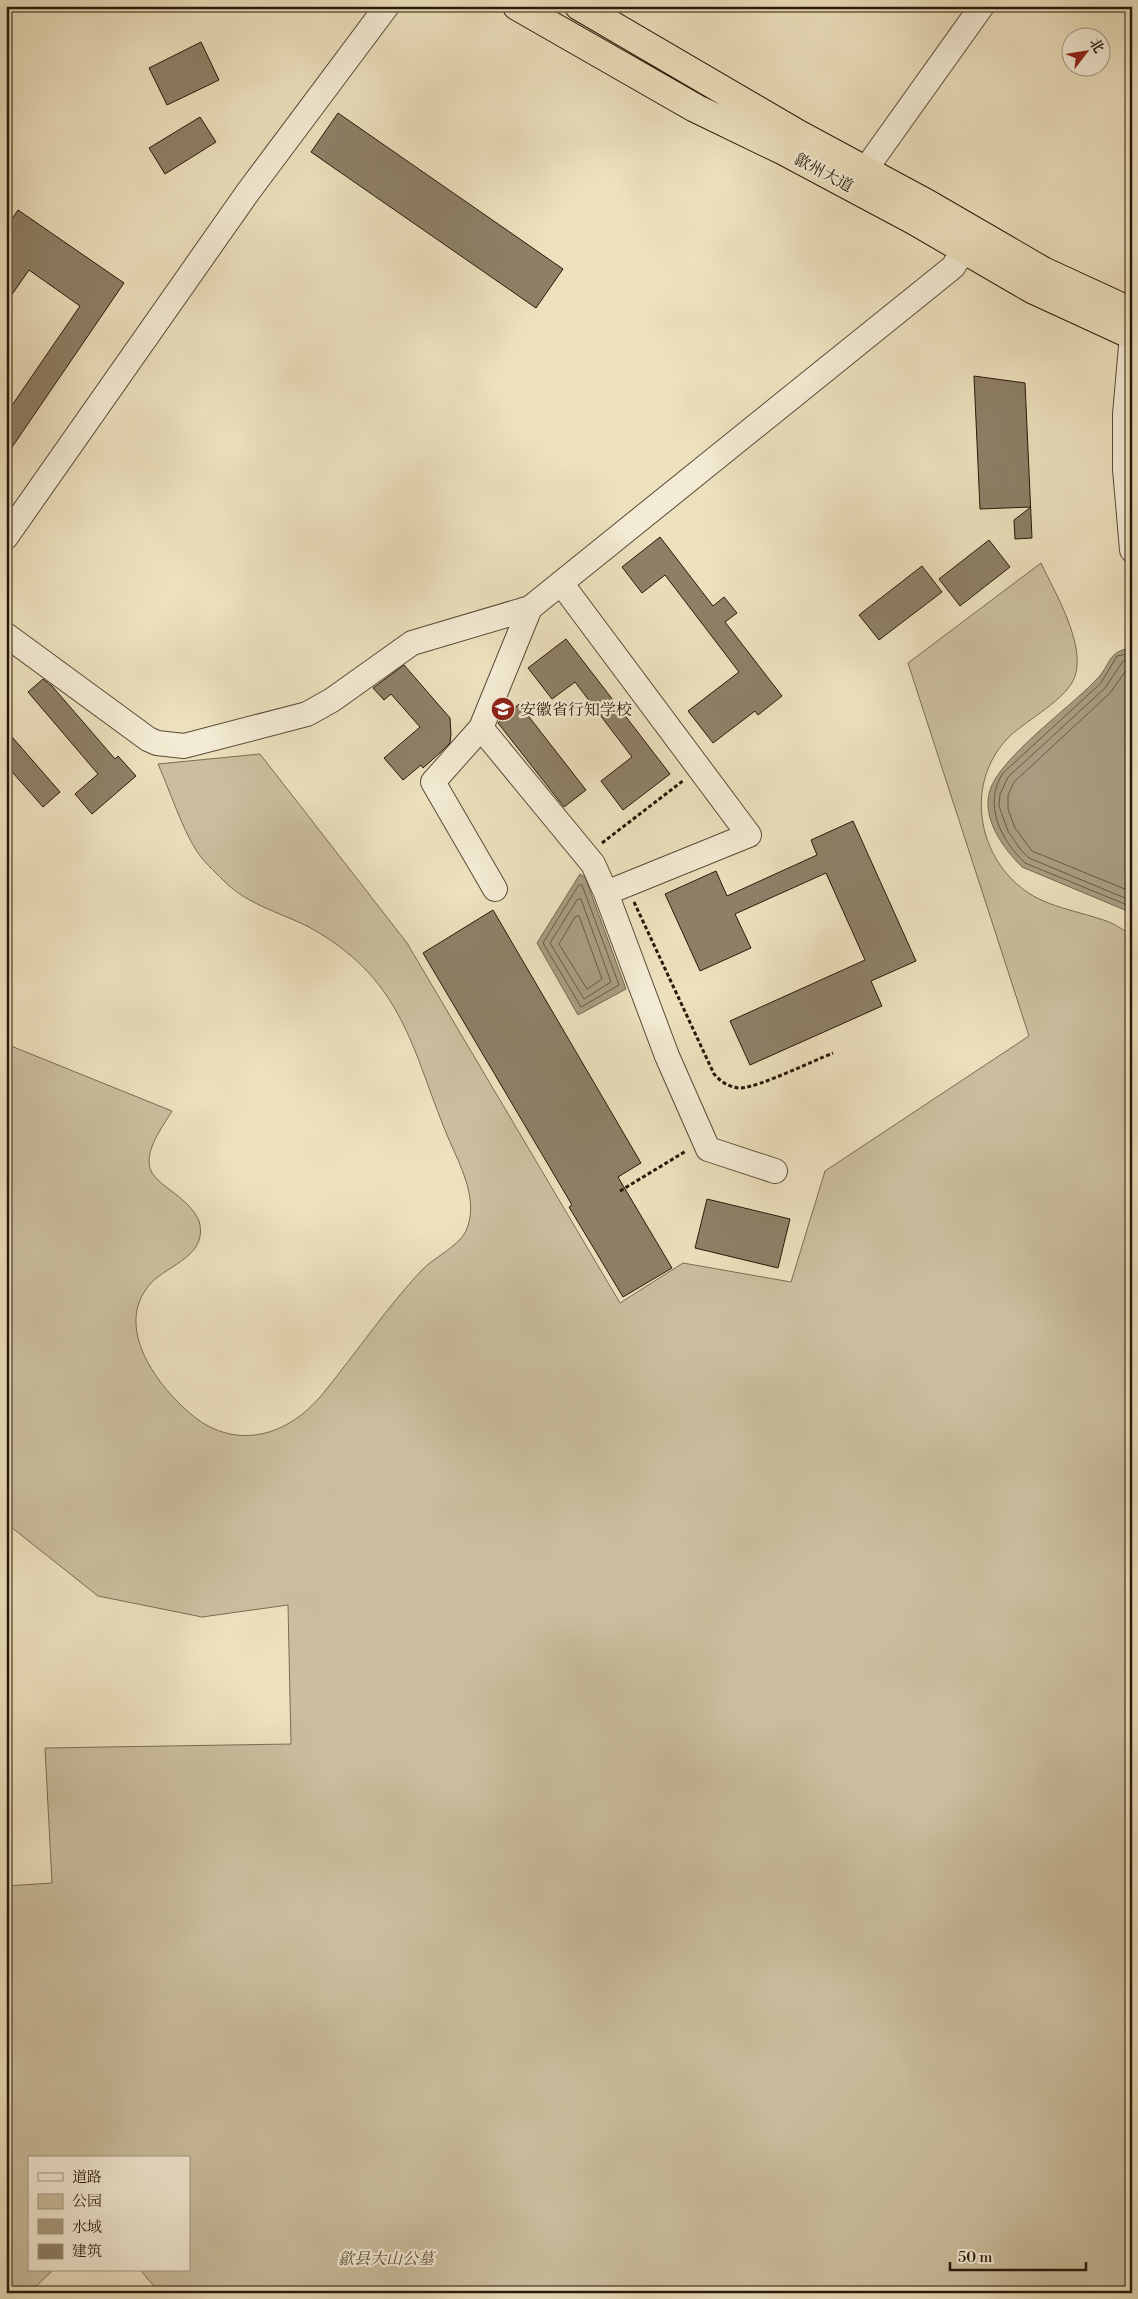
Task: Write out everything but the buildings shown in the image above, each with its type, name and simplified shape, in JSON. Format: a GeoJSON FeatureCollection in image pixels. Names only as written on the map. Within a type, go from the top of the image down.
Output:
{"type":"FeatureCollection","features":[{"type":"Feature","properties":{"kind":"highway","name":"歙州大道"},"geometry":{"type":"LineString","coordinates":[[517,6],[695,108],[784,151],[1032,289],[1132,335]]}},
{"type":"Feature","properties":{"kind":"highway","name":"歙州大道"},"geometry":{"type":"LineString","coordinates":[[580,6],[1043,271],[1132,312]]}},
{"type":"Feature","properties":{"kind":"street"},"geometry":{"type":"LineString","coordinates":[[6,537],[248,192],[387,6]]}},
{"type":"Feature","properties":{"kind":"street"},"geometry":{"type":"LineString","coordinates":[[865,170],[982,6]]}},
{"type":"Feature","properties":{"kind":"street"},"geometry":{"type":"LineString","coordinates":[[6,635],[148,739],[176,746],[307,714],[332,700],[412,643],[530,608],[953,267],[964,250]]}},
{"type":"Feature","properties":{"kind":"street"},"geometry":{"type":"LineString","coordinates":[[1132,335],[1125,414],[1125,469],[1132,550]]}},
{"type":"Feature","properties":{"kind":"street"},"geometry":{"type":"LineString","coordinates":[[561,583],[748,835],[616,889]]}},
{"type":"Feature","properties":{"kind":"street"},"geometry":{"type":"LineString","coordinates":[[494,889],[433,782],[481,728],[530,608]]}},
{"type":"Feature","properties":{"kind":"street"},"geometry":{"type":"LineString","coordinates":[[481,728],[592,864],[616,889],[667,1056],[708,1149],[775,1171]]}},
{"type":"Feature","properties":{"kind":"path"},"geometry":{"type":"LineString","coordinates":[[586,855],[699,769]]}},
{"type":"Feature","properties":{"kind":"path"},"geometry":{"type":"LineString","coordinates":[[616,889],[714,1074],[719,1080],[732,1087],[750,1086],[833,1053]]}},
{"type":"Feature","properties":{"kind":"path"},"geometry":{"type":"LineString","coordinates":[[620,1191],[704,1140]]}},
{"type":"Feature","properties":{"kind":"green space","name":"歙县大山公墓"},"geometry":{"type":"Polygon","coordinates":[[[1041,563],[1073,634],[1077,663],[1075,676],[1071,685],[1056,701],[1016,730],[996,754],[987,773],[982,793],[985,833],[993,852],[1004,870],[1018,885],[1038,899],[1109,922],[1132,935],[1132,2293],[160,2293],[142,2272],[190,2272],[190,2156],[28,2156],[28,2272],[51,2272],[29,2293],[6,2293],[6,1886],[52,1883],[45,1748],[291,1744],[288,1605],[202,1617],[98,1596],[6,1523],[6,1044],[172,1111],[153,1143],[150,1152],[150,1169],[159,1181],[182,1199],[194,1213],[200,1225],[200,1237],[190,1254],[154,1280],[147,1288],[138,1305],[136,1323],[139,1342],[146,1360],[157,1377],[183,1407],[197,1419],[214,1429],[232,1434],[266,1433],[283,1427],[298,1417],[325,1391],[384,1314],[421,1271],[462,1237],[470,1219],[469,1194],[462,1170],[413,1047],[387,996],[369,973],[345,951],[316,931],[244,897],[212,869],[191,841],[158,764],[260,754],[407,943],[620,1303],[683,1263],[791,1282],[825,1171],[1029,1036],[908,663],[1041,563]]]}},
{"type":"Feature","properties":{"kind":"water"},"geometry":{"type":"Polygon","coordinates":[[[1132,648],[1132,913],[1022,867],[995,832],[991,822],[988,801],[990,790],[996,777],[1021,748],[1095,681],[1113,656],[1118,652],[1132,648]]]}},
{"type":"Feature","properties":{"kind":"water"},"geometry":{"type":"Polygon","coordinates":[[[580,874],[585,877],[626,989],[578,1015],[537,943],[580,874]]]}},
{"type":"Feature","properties":{"kind":"place","name":"安徽省行知学校"},"geometry":{"type":"Point","coordinates":[503,709]}}]}
